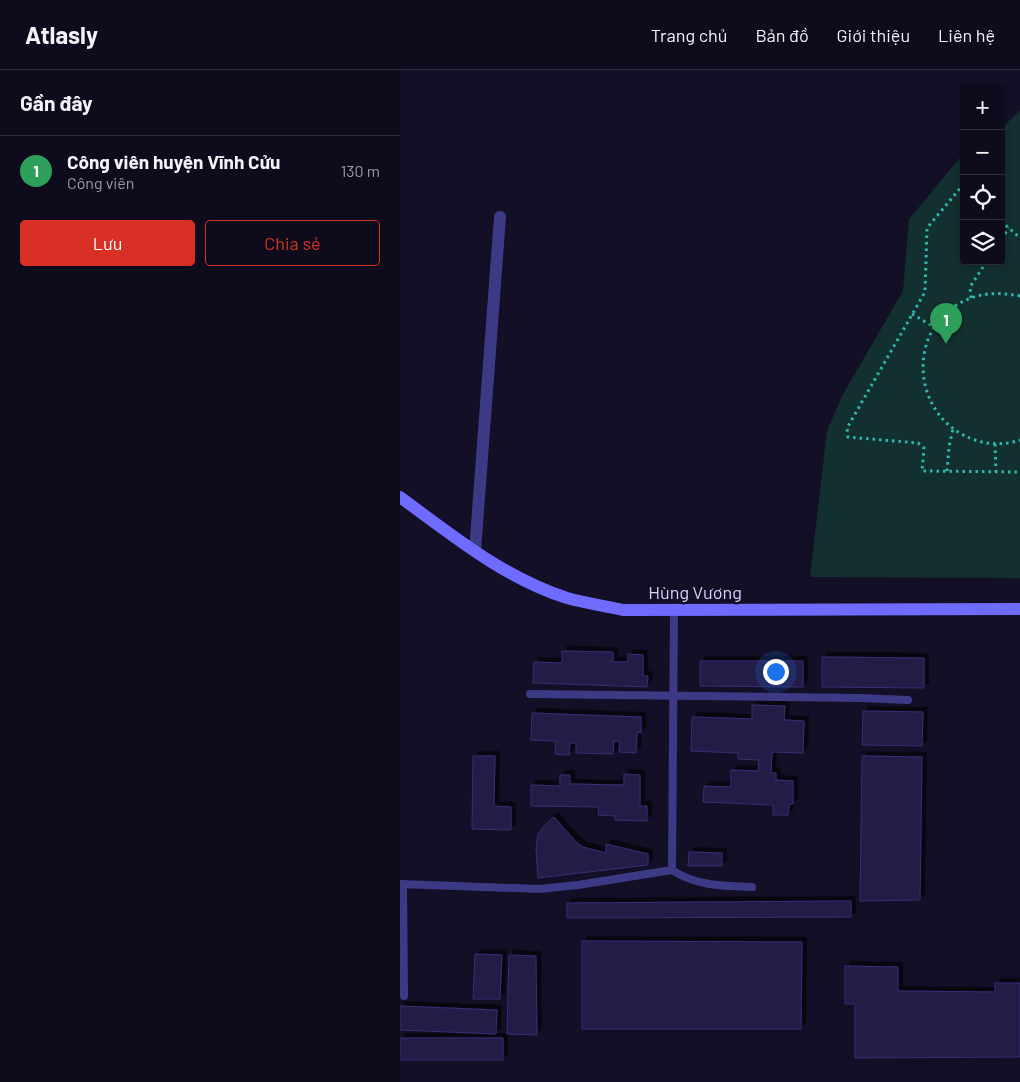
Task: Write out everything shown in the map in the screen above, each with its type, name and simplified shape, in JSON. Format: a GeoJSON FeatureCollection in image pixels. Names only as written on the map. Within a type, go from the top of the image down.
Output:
{"type":"FeatureCollection","features":[{"type":"Feature","properties":{"kind":"street"},"geometry":{"type":"LineString","coordinates":[[475,551],[500,217]]}},
{"type":"Feature","properties":{"kind":"street","name":"Hùng Vương"},"geometry":{"type":"LineString","coordinates":[[400,496],[475,551],[521,579],[567,598],[623,610],[1020,610]]}},
{"type":"Feature","properties":{"kind":"lane"},"geometry":{"type":"LineString","coordinates":[[672,870],[674,610]]}},
{"type":"Feature","properties":{"kind":"lane"},"geometry":{"type":"LineString","coordinates":[[530,694],[908,700]]}},
{"type":"Feature","properties":{"kind":"lane"},"geometry":{"type":"LineString","coordinates":[[404,996],[402,884],[540,889],[672,870],[683,877],[709,885],[752,887]]}},
{"type":"Feature","properties":{"kind":"path"},"geometry":{"type":"LineString","coordinates":[[960,188],[927,228],[925,292],[847,428],[848,437],[918,443],[924,448],[922,471],[1020,472]]}},
{"type":"Feature","properties":{"kind":"path"},"geometry":{"type":"LineString","coordinates":[[1005,224],[1020,238]]}},
{"type":"Feature","properties":{"kind":"path"},"geometry":{"type":"LineString","coordinates":[[1005,234],[1009,228]]}},
{"type":"Feature","properties":{"kind":"path"},"geometry":{"type":"LineString","coordinates":[[971,298],[970,287],[984,265]]}},
{"type":"Feature","properties":{"kind":"path"},"geometry":{"type":"LineString","coordinates":[[1020,296],[1004,293],[987,294],[971,298],[944,314],[934,327],[925,348],[922,370],[926,393],[936,413],[953,429],[966,437],[980,442],[995,444],[1020,440]]}},
{"type":"Feature","properties":{"kind":"path"},"geometry":{"type":"LineString","coordinates":[[912,314],[934,327]]}},
{"type":"Feature","properties":{"kind":"path"},"geometry":{"type":"LineString","coordinates":[[947,471],[953,429]]}},
{"type":"Feature","properties":{"kind":"path"},"geometry":{"type":"LineString","coordinates":[[995,444],[996,472]]}},
{"type":"Feature","properties":{"kind":"green space"},"geometry":{"type":"Polygon","coordinates":[[[1020,110],[1020,578],[810,577],[827,431],[842,396],[903,291],[909,219],[960,158],[960,265],[1005,265],[1005,125],[1020,110]]]}},
{"type":"Feature","properties":{"kind":"building"},"geometry":{"type":"Polygon","coordinates":[[[562,651],[613,652],[613,662],[628,662],[628,654],[643,655],[643,676],[648,676],[647,687],[533,683],[534,662],[562,663],[562,651]]]}},
{"type":"Feature","properties":{"kind":"building"},"geometry":{"type":"Polygon","coordinates":[[[822,657],[924,658],[924,688],[822,687],[822,657]]]}},
{"type":"Feature","properties":{"kind":"building"},"geometry":{"type":"Polygon","coordinates":[[[700,661],[803,661],[803,687],[700,686],[700,661]]]}},
{"type":"Feature","properties":{"kind":"building"},"geometry":{"type":"Polygon","coordinates":[[[752,705],[785,706],[784,720],[804,721],[803,753],[772,752],[771,773],[776,773],[776,780],[793,781],[793,804],[789,804],[788,815],[773,815],[773,805],[703,802],[704,786],[731,787],[731,770],[758,771],[759,760],[738,759],[738,753],[691,751],[692,717],[752,719],[752,705]]]}},
{"type":"Feature","properties":{"kind":"building"},"geometry":{"type":"Polygon","coordinates":[[[863,711],[923,712],[922,746],[862,745],[863,711]]]}},
{"type":"Feature","properties":{"kind":"building"},"geometry":{"type":"Polygon","coordinates":[[[532,713],[641,717],[641,733],[637,732],[636,753],[619,752],[620,741],[614,741],[613,754],[576,753],[576,743],[570,743],[569,755],[555,754],[556,741],[531,740],[532,713]]]}},
{"type":"Feature","properties":{"kind":"building"},"geometry":{"type":"Polygon","coordinates":[[[473,756],[495,756],[494,806],[511,807],[511,830],[472,829],[473,756]]]}},
{"type":"Feature","properties":{"kind":"building"},"geometry":{"type":"Polygon","coordinates":[[[862,756],[922,757],[920,900],[860,901],[862,756]]]}},
{"type":"Feature","properties":{"kind":"building"},"geometry":{"type":"Polygon","coordinates":[[[624,774],[640,775],[640,806],[647,806],[647,821],[615,820],[615,816],[598,815],[599,807],[531,806],[531,785],[560,786],[560,775],[570,775],[570,784],[624,785],[624,774]]]}},
{"type":"Feature","properties":{"kind":"building"},"geometry":{"type":"Polygon","coordinates":[[[554,817],[576,842],[583,847],[606,853],[606,844],[648,854],[648,865],[538,878],[536,849],[538,834],[554,817]]]}},
{"type":"Feature","properties":{"kind":"building"},"geometry":{"type":"Polygon","coordinates":[[[689,852],[722,853],[722,866],[688,866],[689,852]]]}},
{"type":"Feature","properties":{"kind":"building"},"geometry":{"type":"Polygon","coordinates":[[[851,901],[851,917],[567,918],[567,903],[851,901]]]}},
{"type":"Feature","properties":{"kind":"building"},"geometry":{"type":"Polygon","coordinates":[[[582,941],[802,942],[801,1029],[582,1029],[582,941]]]}},
{"type":"Feature","properties":{"kind":"building"},"geometry":{"type":"Polygon","coordinates":[[[475,954],[502,955],[500,999],[473,999],[475,954]]]}},
{"type":"Feature","properties":{"kind":"building"},"geometry":{"type":"Polygon","coordinates":[[[509,955],[536,956],[537,1035],[507,1034],[509,955]]]}},
{"type":"Feature","properties":{"kind":"building"},"geometry":{"type":"Polygon","coordinates":[[[845,966],[898,967],[898,991],[995,992],[995,983],[1020,983],[1020,1057],[855,1058],[855,1004],[845,1004],[845,966]]]}},
{"type":"Feature","properties":{"kind":"building"},"geometry":{"type":"Polygon","coordinates":[[[400,1006],[497,1010],[496,1034],[400,1030],[400,1006]]]}},
{"type":"Feature","properties":{"kind":"building"},"geometry":{"type":"Polygon","coordinates":[[[400,1038],[503,1038],[503,1060],[400,1060],[400,1038]]]}},
{"type":"Feature","properties":{"kind":"place","name":"Công viên huyện Vĩnh Cửu"},"geometry":{"type":"Point","coordinates":[946,344]}}]}
